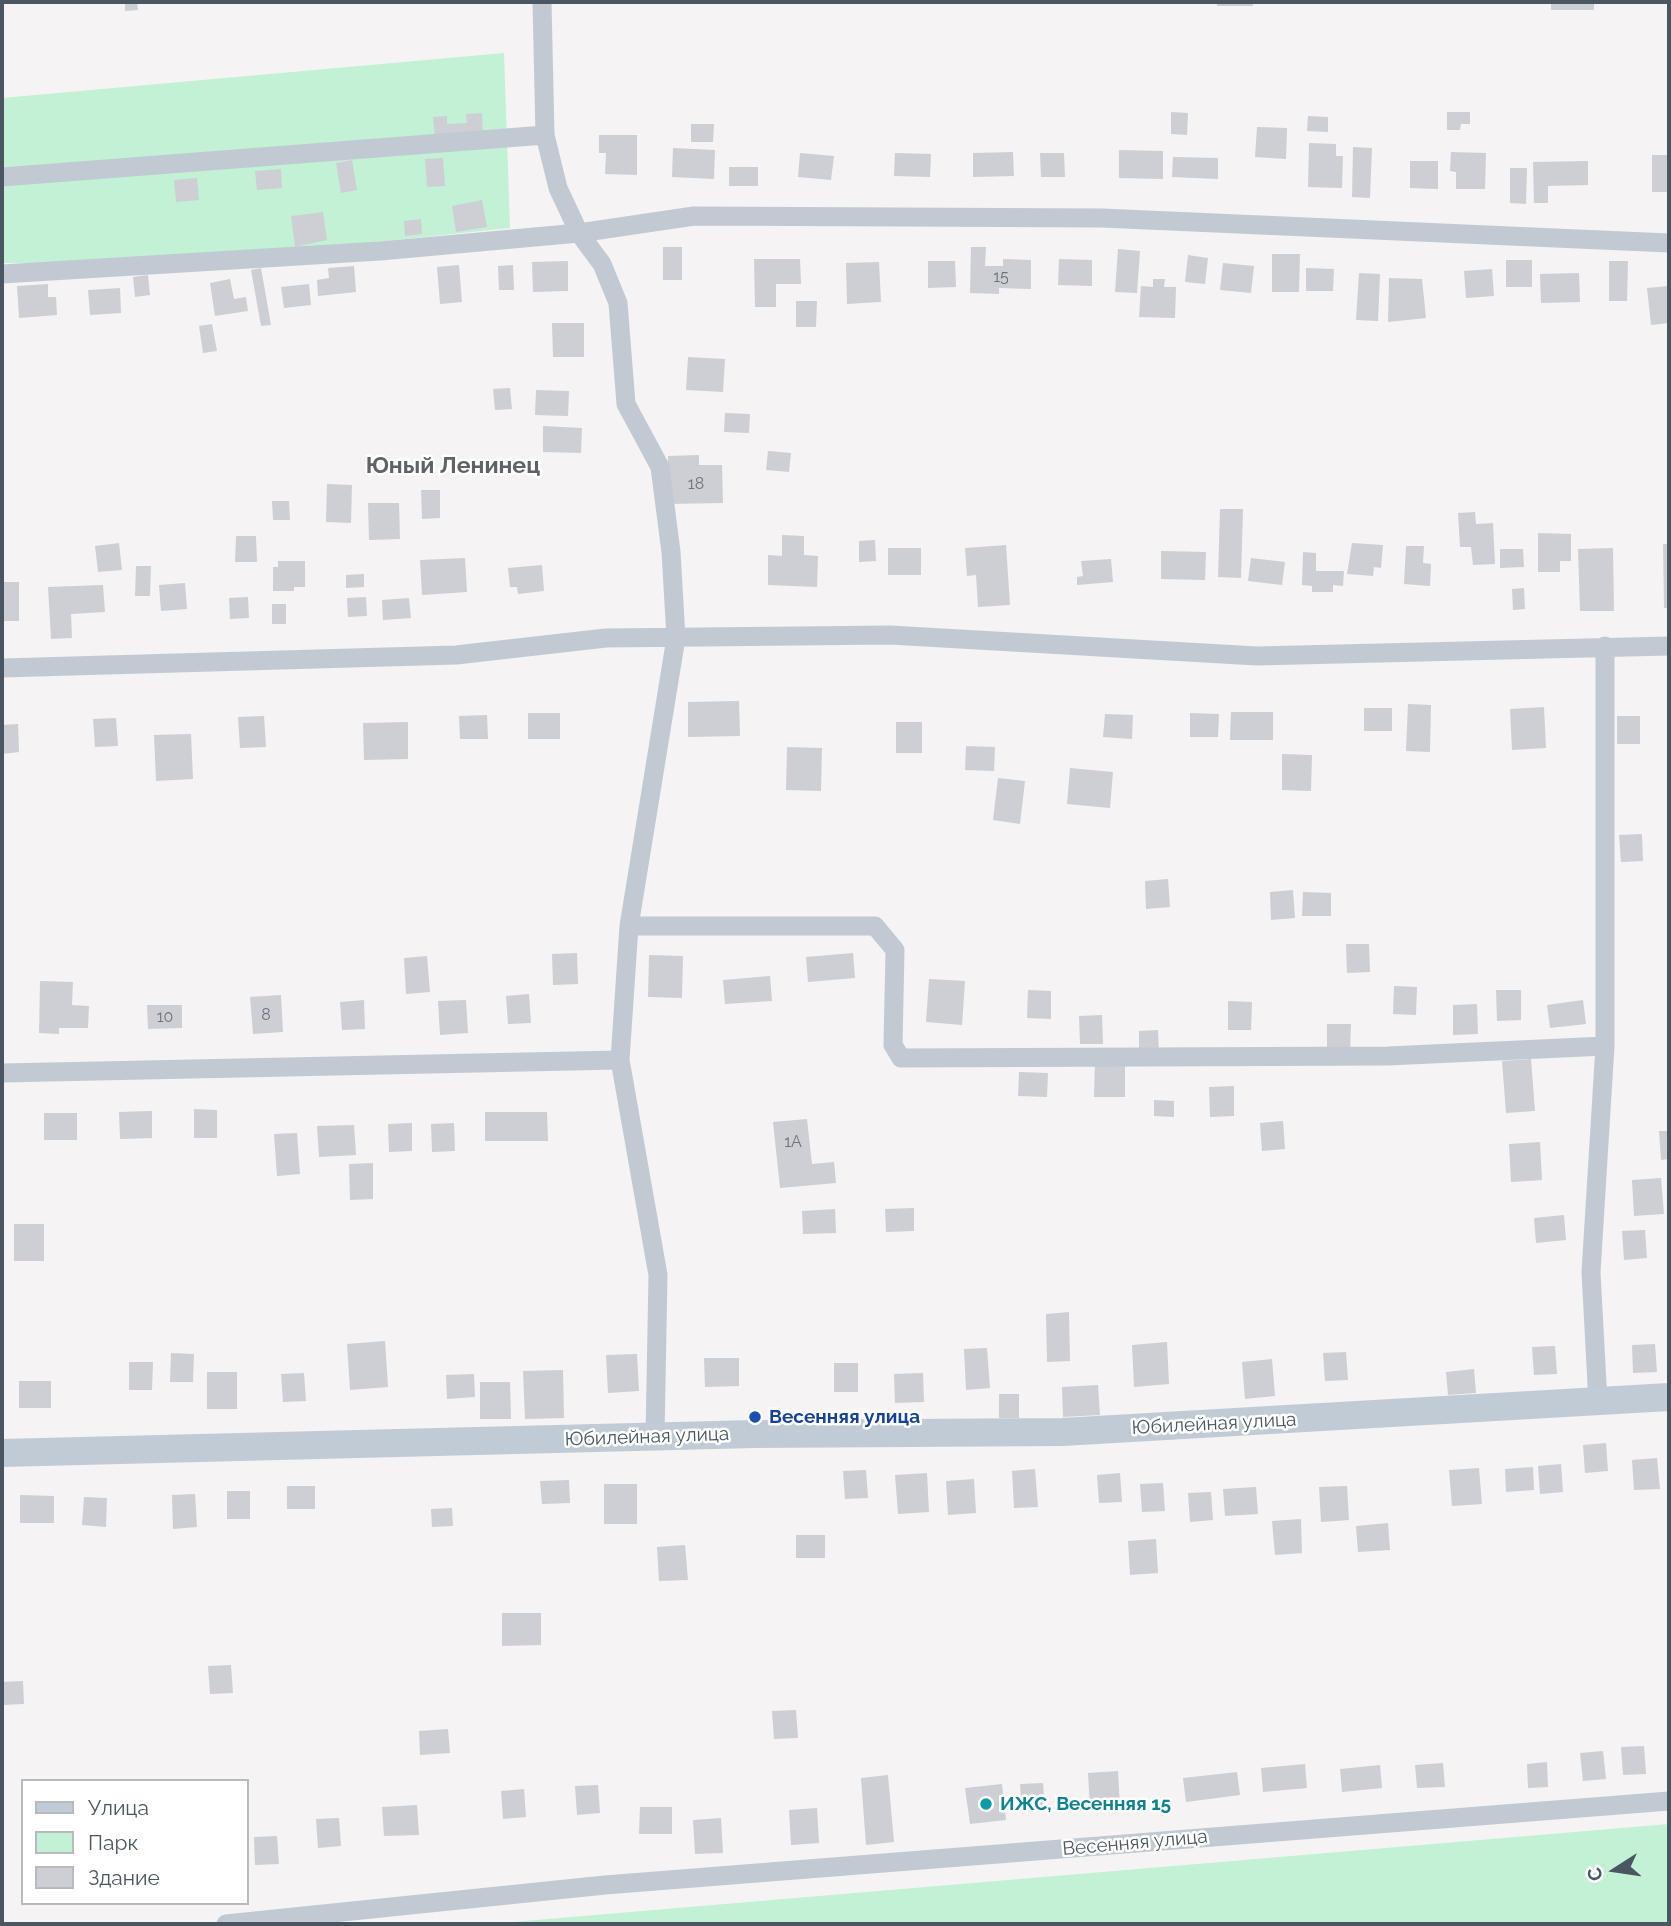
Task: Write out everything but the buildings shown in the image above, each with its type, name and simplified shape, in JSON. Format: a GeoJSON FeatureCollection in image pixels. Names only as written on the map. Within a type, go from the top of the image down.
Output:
{"type":"FeatureCollection","features":[{"type":"Feature","properties":{"kind":"street"},"geometry":{"type":"LineString","coordinates":[[542,2],[545,135],[558,188],[579,233],[602,264],[618,303],[626,404],[660,467],[671,552],[676,638],[629,926],[620,1060],[658,1275],[654,1436]]}},
{"type":"Feature","properties":{"kind":"street"},"geometry":{"type":"LineString","coordinates":[[2,177],[545,135]]}},
{"type":"Feature","properties":{"kind":"street"},"geometry":{"type":"LineString","coordinates":[[2,274],[380,251],[579,233],[694,216],[1102,218],[1669,243]]}},
{"type":"Feature","properties":{"kind":"street"},"geometry":{"type":"LineString","coordinates":[[2,668],[456,655],[606,638],[890,635],[1256,656],[1669,646]]}},
{"type":"Feature","properties":{"kind":"street"},"geometry":{"type":"LineString","coordinates":[[1598,1403],[1591,1272],[1605,1046],[1605,646]]}},
{"type":"Feature","properties":{"kind":"street"},"geometry":{"type":"LineString","coordinates":[[629,926],[875,926],[895,950],[893,1045],[901,1058],[1388,1056],[1605,1046]]}},
{"type":"Feature","properties":{"kind":"street"},"geometry":{"type":"LineString","coordinates":[[2,1073],[620,1060]]}},
{"type":"Feature","properties":{"kind":"street","name":"Юбилейная улица"},"geometry":{"type":"LineString","coordinates":[[2,1453],[654,1436],[1062,1433],[1669,1397]]}},
{"type":"Feature","properties":{"kind":"street","name":"Весенняя улица"},"geometry":{"type":"LineString","coordinates":[[226,1924],[619,1884],[1669,1801]]}},
{"type":"Feature","properties":{"kind":"green space"},"geometry":{"type":"Polygon","coordinates":[[[504,53],[510,228],[367,243],[55,263],[2,263],[2,98],[504,53]]]}},
{"type":"Feature","properties":{"kind":"green space"},"geometry":{"type":"Polygon","coordinates":[[[1669,1824],[1669,1924],[489,1924],[1669,1824]]]}},
{"type":"Feature","properties":{"kind":"place","name":"Весенняя улица"},"geometry":{"type":"Point","coordinates":[755,1417]}},
{"type":"Feature","properties":{"kind":"place","name":"ИЖС, Весенняя 15"},"geometry":{"type":"Point","coordinates":[986,1804]}},
{"type":"Feature","properties":{"kind":"district","name":"Юный Ленинец"},"geometry":{"type":"Point","coordinates":[453,466]}}]}
